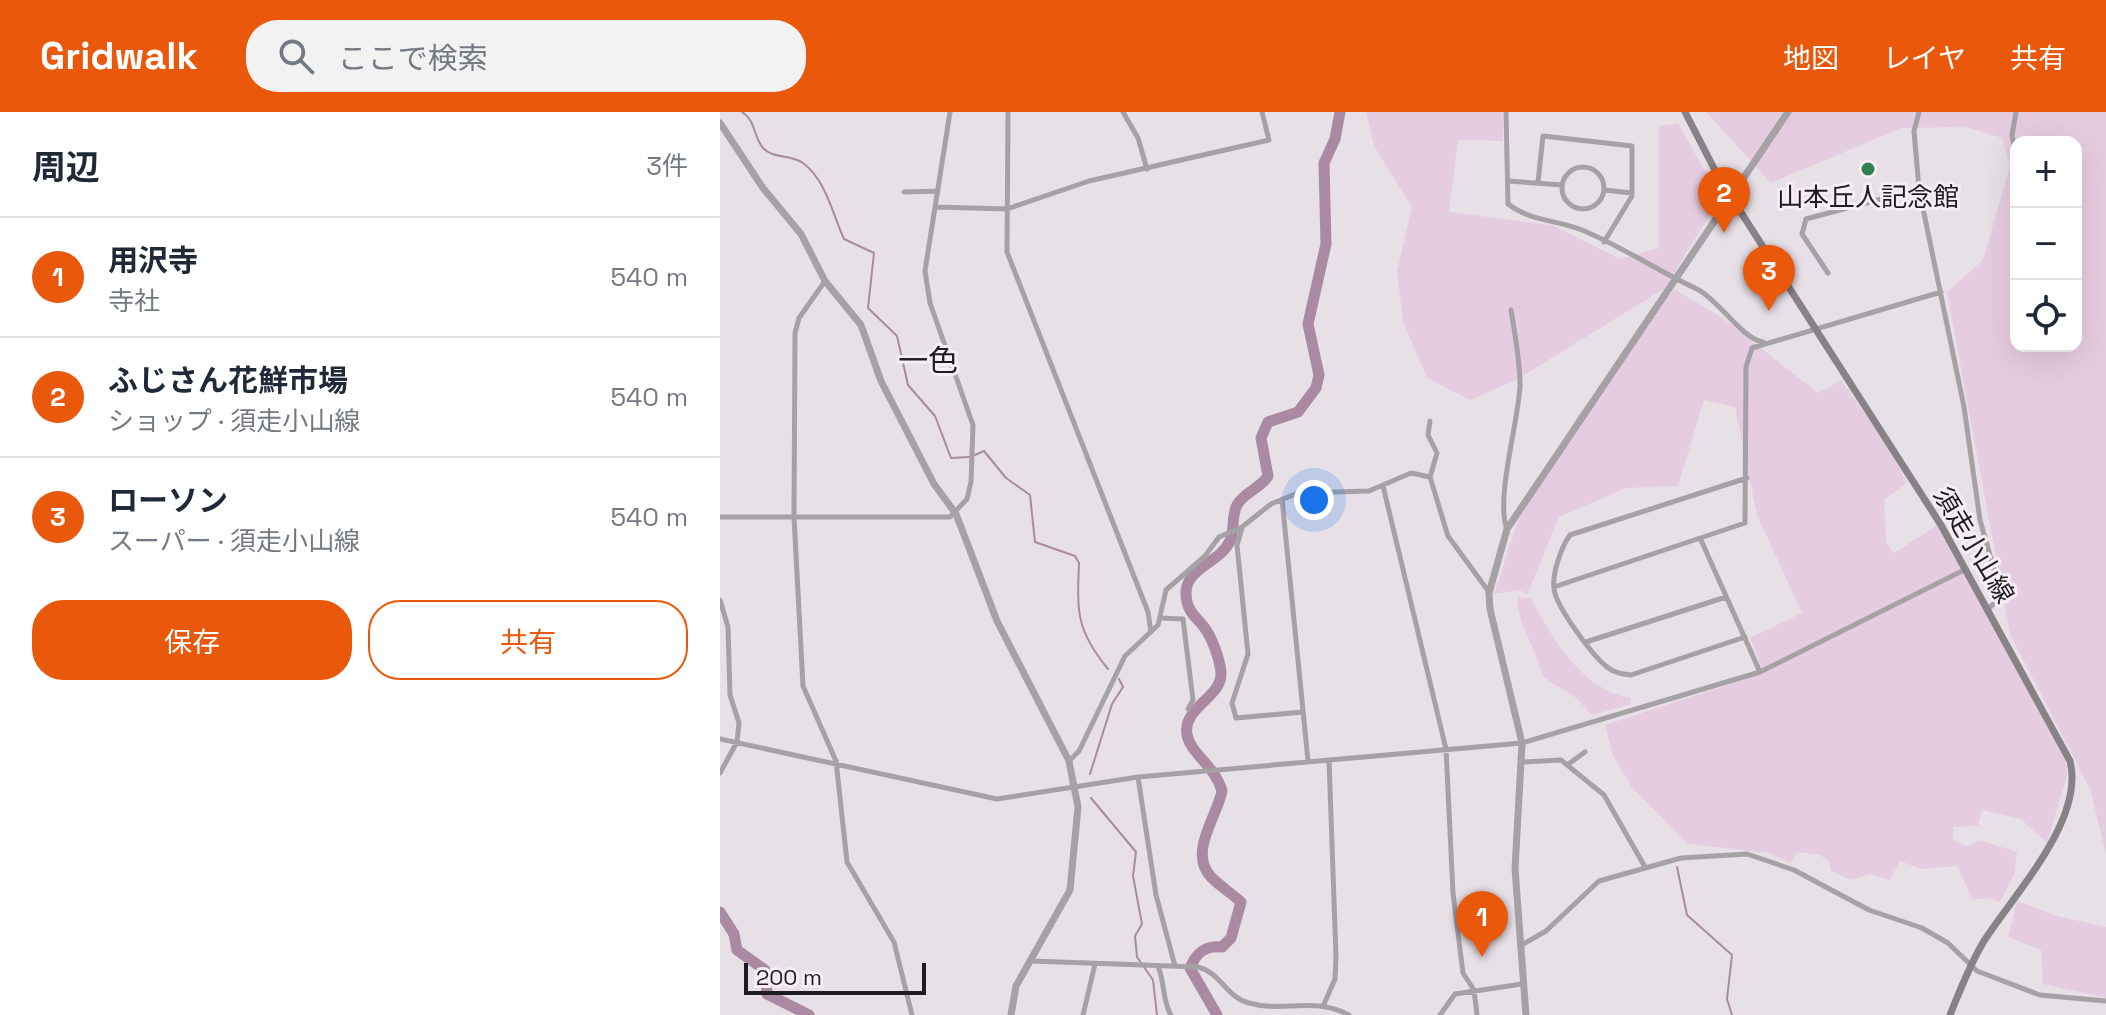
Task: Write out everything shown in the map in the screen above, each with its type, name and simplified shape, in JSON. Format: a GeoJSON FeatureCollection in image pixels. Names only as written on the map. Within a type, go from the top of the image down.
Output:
{"type":"FeatureCollection","features":[{"type":"Feature","properties":{"kind":"main road","name":"須走小山線"},"geometry":{"type":"LineString","coordinates":[[1685,112],[1703,152],[1967,569],[2065,750],[2072,770],[2072,789],[2054,836],[1970,967],[1950,1015]]}},
{"type":"Feature","properties":{"kind":"street"},"geometry":{"type":"LineString","coordinates":[[950,112],[928,240],[926,285],[970,416],[973,462],[967,499],[956,514]]}},
{"type":"Feature","properties":{"kind":"street"},"geometry":{"type":"LineString","coordinates":[[1008,112],[1007,252],[1148,612],[1151,632]]}},
{"type":"Feature","properties":{"kind":"street"},"geometry":{"type":"LineString","coordinates":[[1123,112],[1138,138],[1147,169]]}},
{"type":"Feature","properties":{"kind":"street"},"geometry":{"type":"LineString","coordinates":[[936,207],[1007,209],[1089,181],[1269,140],[1262,112]]}},
{"type":"Feature","properties":{"kind":"street"},"geometry":{"type":"LineString","coordinates":[[1506,112],[1508,204],[1524,216],[1559,222],[1604,242],[1674,281],[1699,291],[1728,312],[1750,337],[1765,342]]}},
{"type":"Feature","properties":{"kind":"street"},"geometry":{"type":"LineString","coordinates":[[1526,1015],[1515,869],[1522,743],[1491,619],[1489,593],[1507,529],[1788,112]]}},
{"type":"Feature","properties":{"kind":"street"},"geometry":{"type":"LineString","coordinates":[[1919,112],[1914,131],[1919,189],[1964,407],[1980,520],[2000,591],[1997,601],[1989,608]]}},
{"type":"Feature","properties":{"kind":"street"},"geometry":{"type":"LineString","coordinates":[[2012,136],[2016,112]]}},
{"type":"Feature","properties":{"kind":"street"},"geometry":{"type":"LineString","coordinates":[[720,123],[755,177],[801,234],[825,281],[861,325],[902,424],[934,484],[956,514],[997,621],[1069,761],[1078,807],[1070,890],[1016,986],[1011,1015]]}},
{"type":"Feature","properties":{"kind":"street"},"geometry":{"type":"LineString","coordinates":[[1538,182],[1543,136],[1632,146],[1632,193],[1604,242]]}},
{"type":"Feature","properties":{"kind":"street"},"geometry":{"type":"LineString","coordinates":[[1575,168],[1589,168],[1600,176],[1604,190],[1599,202],[1581,209],[1564,198],[1562,185],[1575,168]]}},
{"type":"Feature","properties":{"kind":"street"},"geometry":{"type":"LineString","coordinates":[[1508,181],[1562,185]]}},
{"type":"Feature","properties":{"kind":"street"},"geometry":{"type":"LineString","coordinates":[[1828,273],[1802,234],[1806,219],[1919,189]]}},
{"type":"Feature","properties":{"kind":"street"},"geometry":{"type":"LineString","coordinates":[[1604,190],[1632,193]]}},
{"type":"Feature","properties":{"kind":"street"},"geometry":{"type":"LineString","coordinates":[[904,192],[938,191]]}},
{"type":"Feature","properties":{"kind":"street"},"geometry":{"type":"LineString","coordinates":[[825,281],[799,318],[795,333],[794,517],[803,686],[836,761],[847,862],[894,942],[912,1015]]}},
{"type":"Feature","properties":{"kind":"street"},"geometry":{"type":"LineString","coordinates":[[1554,587],[1745,523],[1747,359],[1752,348],[1941,292]]}},
{"type":"Feature","properties":{"kind":"street"},"geometry":{"type":"LineString","coordinates":[[1507,529],[1503,506],[1520,387],[1511,310]]}},
{"type":"Feature","properties":{"kind":"street"},"geometry":{"type":"LineString","coordinates":[[1430,421],[1428,435],[1437,453],[1430,477],[1448,536],[1489,593]]}},
{"type":"Feature","properties":{"kind":"street"},"geometry":{"type":"LineString","coordinates":[[1069,761],[1079,751],[1125,656],[1151,632],[1160,618],[1166,590],[1226,533],[1240,528],[1282,499],[1298,493],[1369,491],[1411,473],[1430,477]]}},
{"type":"Feature","properties":{"kind":"street"},"geometry":{"type":"LineString","coordinates":[[1745,637],[1631,675],[1610,670],[1563,610],[1554,587],[1570,535],[1747,478]]}},
{"type":"Feature","properties":{"kind":"street"},"geometry":{"type":"LineString","coordinates":[[1383,486],[1446,749],[1453,893],[1463,973],[1474,990],[1477,1015]]}},
{"type":"Feature","properties":{"kind":"street"},"geometry":{"type":"LineString","coordinates":[[1282,499],[1308,761]]}},
{"type":"Feature","properties":{"kind":"street"},"geometry":{"type":"LineString","coordinates":[[720,517],[956,514]]}},
{"type":"Feature","properties":{"kind":"street"},"geometry":{"type":"LineString","coordinates":[[1240,528],[1237,545],[1248,654],[1232,703],[1236,718],[1303,712]]}},
{"type":"Feature","properties":{"kind":"street"},"geometry":{"type":"LineString","coordinates":[[1701,540],[1760,672]]}},
{"type":"Feature","properties":{"kind":"street"},"geometry":{"type":"LineString","coordinates":[[720,739],[836,761],[979,797],[1024,797],[1138,777],[1205,770],[1522,743],[1760,672],[1967,569]]}},
{"type":"Feature","properties":{"kind":"street"},"geometry":{"type":"LineString","coordinates":[[1586,642],[1726,597]]}},
{"type":"Feature","properties":{"kind":"street"},"geometry":{"type":"LineString","coordinates":[[720,600],[728,627],[730,695],[737,710],[737,742],[720,773]]}},
{"type":"Feature","properties":{"kind":"street"},"geometry":{"type":"LineString","coordinates":[[1160,618],[1183,619],[1193,700],[1188,709]]}},
{"type":"Feature","properties":{"kind":"street"},"geometry":{"type":"LineString","coordinates":[[1567,765],[1585,752]]}},
{"type":"Feature","properties":{"kind":"street"},"geometry":{"type":"LineString","coordinates":[[1522,762],[1548,758],[1567,765],[1604,795],[1645,867]]}},
{"type":"Feature","properties":{"kind":"street"},"geometry":{"type":"LineString","coordinates":[[1324,1004],[1335,979],[1336,956],[1329,760]]}},
{"type":"Feature","properties":{"kind":"street"},"geometry":{"type":"LineString","coordinates":[[1138,777],[1156,895],[1178,966]]}},
{"type":"Feature","properties":{"kind":"street"},"geometry":{"type":"LineString","coordinates":[[1519,947],[1546,931],[1599,881],[1645,867],[1714,854],[1747,854],[1764,858],[1869,910],[1922,928],[1948,943],[1970,967],[2040,995],[2106,1001]]}},
{"type":"Feature","properties":{"kind":"street"},"geometry":{"type":"LineString","coordinates":[[1032,961],[1198,967],[1214,973],[1238,998],[1250,1004],[1324,1004],[1349,1015]]}},
{"type":"Feature","properties":{"kind":"street"},"geometry":{"type":"LineString","coordinates":[[1083,1015],[1095,964]]}},
{"type":"Feature","properties":{"kind":"street"},"geometry":{"type":"LineString","coordinates":[[1158,966],[1165,984],[1166,1007],[1171,1015]]}},
{"type":"Feature","properties":{"kind":"street"},"geometry":{"type":"LineString","coordinates":[[1440,1015],[1455,994],[1522,984]]}},
{"type":"Feature","properties":{"kind":"shaded area"},"geometry":{"type":"Polygon","coordinates":[[[1366,112],[1503,112],[1503,141],[1458,140],[1449,212],[1552,225],[1620,259],[1659,248],[1659,126],[1678,123],[1720,198],[1665,288],[1518,379],[1470,400],[1427,378],[1403,322],[1397,271],[1412,207],[1374,146],[1366,112]]]}},
{"type":"Feature","properties":{"kind":"shaded area"},"geometry":{"type":"Polygon","coordinates":[[[1706,112],[2106,112],[2106,854],[2090,789],[2010,634],[1947,292],[1983,260],[2010,166],[2002,138],[1966,127],[1901,128],[1771,183],[1706,112]]]}},
{"type":"Feature","properties":{"kind":"shaded area"},"geometry":{"type":"Polygon","coordinates":[[[1674,289],[1724,319],[1818,393],[1841,380],[1889,448],[1907,483],[1884,500],[1886,542],[1894,553],[1937,525],[2065,759],[2067,776],[2047,843],[2021,819],[1982,810],[1978,826],[1953,827],[1953,840],[1967,846],[1979,840],[2017,852],[2014,875],[2000,902],[1988,898],[1973,900],[1957,866],[1921,869],[1900,861],[1890,880],[1870,874],[1851,880],[1831,871],[1829,861],[1820,855],[1798,852],[1790,863],[1769,853],[1688,844],[1631,786],[1613,756],[1605,725],[1764,673],[1750,638],[1802,613],[1757,515],[1735,407],[1704,400],[1678,486],[1626,488],[1559,517],[1527,595],[1520,590],[1494,594],[1518,520],[1578,415],[1674,289]]]}},
{"type":"Feature","properties":{"kind":"shaded area"},"geometry":{"type":"Polygon","coordinates":[[[1517,596],[1531,599],[1559,646],[1583,674],[1597,685],[1630,698],[1631,704],[1592,715],[1574,696],[1543,677],[1520,618],[1517,596]]]}},
{"type":"Feature","properties":{"kind":"shaded area"},"geometry":{"type":"Polygon","coordinates":[[[2017,901],[2057,916],[2106,927],[2106,998],[2043,984],[2041,950],[2008,937],[2017,901]]]}},
{"type":"Feature","properties":{"kind":"waterway"},"geometry":{"type":"LineString","coordinates":[[742,112],[750,120],[763,148],[798,160],[811,170],[823,188],[844,239],[874,253],[868,308],[897,336],[908,385],[935,416],[951,458],[969,457]]}},
{"type":"Feature","properties":{"kind":"waterway"},"geometry":{"type":"LineString","coordinates":[[1217,1015],[1190,968],[1202,951],[1222,947],[1231,938],[1241,902],[1211,877],[1202,857],[1206,834],[1222,791],[1214,774],[1189,742],[1187,725],[1190,717],[1220,682],[1221,673],[1213,643],[1190,609],[1186,591],[1194,574],[1230,541],[1235,509],[1240,501],[1268,476],[1261,438],[1268,422],[1298,412],[1316,388],[1319,375],[1308,324],[1326,244],[1324,163],[1335,139],[1340,112]]}},
{"type":"Feature","properties":{"kind":"waterway"},"geometry":{"type":"LineString","coordinates":[[975,455],[984,451],[1006,478],[1030,495],[1035,542],[1075,556],[1079,563],[1078,595],[1084,631],[1108,669]]}},
{"type":"Feature","properties":{"kind":"waterway"},"geometry":{"type":"LineString","coordinates":[[1090,774],[1112,704],[1123,687],[1119,679]]}},
{"type":"Feature","properties":{"kind":"waterway"},"geometry":{"type":"LineString","coordinates":[[1091,798],[1136,852],[1133,876],[1142,924],[1135,936],[1137,957],[1153,980],[1157,1015]]}},
{"type":"Feature","properties":{"kind":"waterway"},"geometry":{"type":"LineString","coordinates":[[1677,867],[1687,915],[1732,955],[1727,999],[1732,1015]]}},
{"type":"Feature","properties":{"kind":"waterway"},"geometry":{"type":"LineString","coordinates":[[720,912],[734,934],[737,950],[765,970],[767,994],[809,1015]]}},
{"type":"Feature","properties":{"kind":"place","name":"山本丘人記念館"},"geometry":{"type":"Point","coordinates":[1868,169]}},
{"type":"Feature","properties":{"kind":"place","name":"ふじさん花鮮市場"},"geometry":{"type":"Point","coordinates":[1724,233]}},
{"type":"Feature","properties":{"kind":"place","name":"ローソン"},"geometry":{"type":"Point","coordinates":[1769,311]}},
{"type":"Feature","properties":{"kind":"place","name":"用沢寺"},"geometry":{"type":"Point","coordinates":[1482,957]}},
{"type":"Feature","properties":{"kind":"district","name":"一色"},"geometry":{"type":"Point","coordinates":[928,360]}}]}
